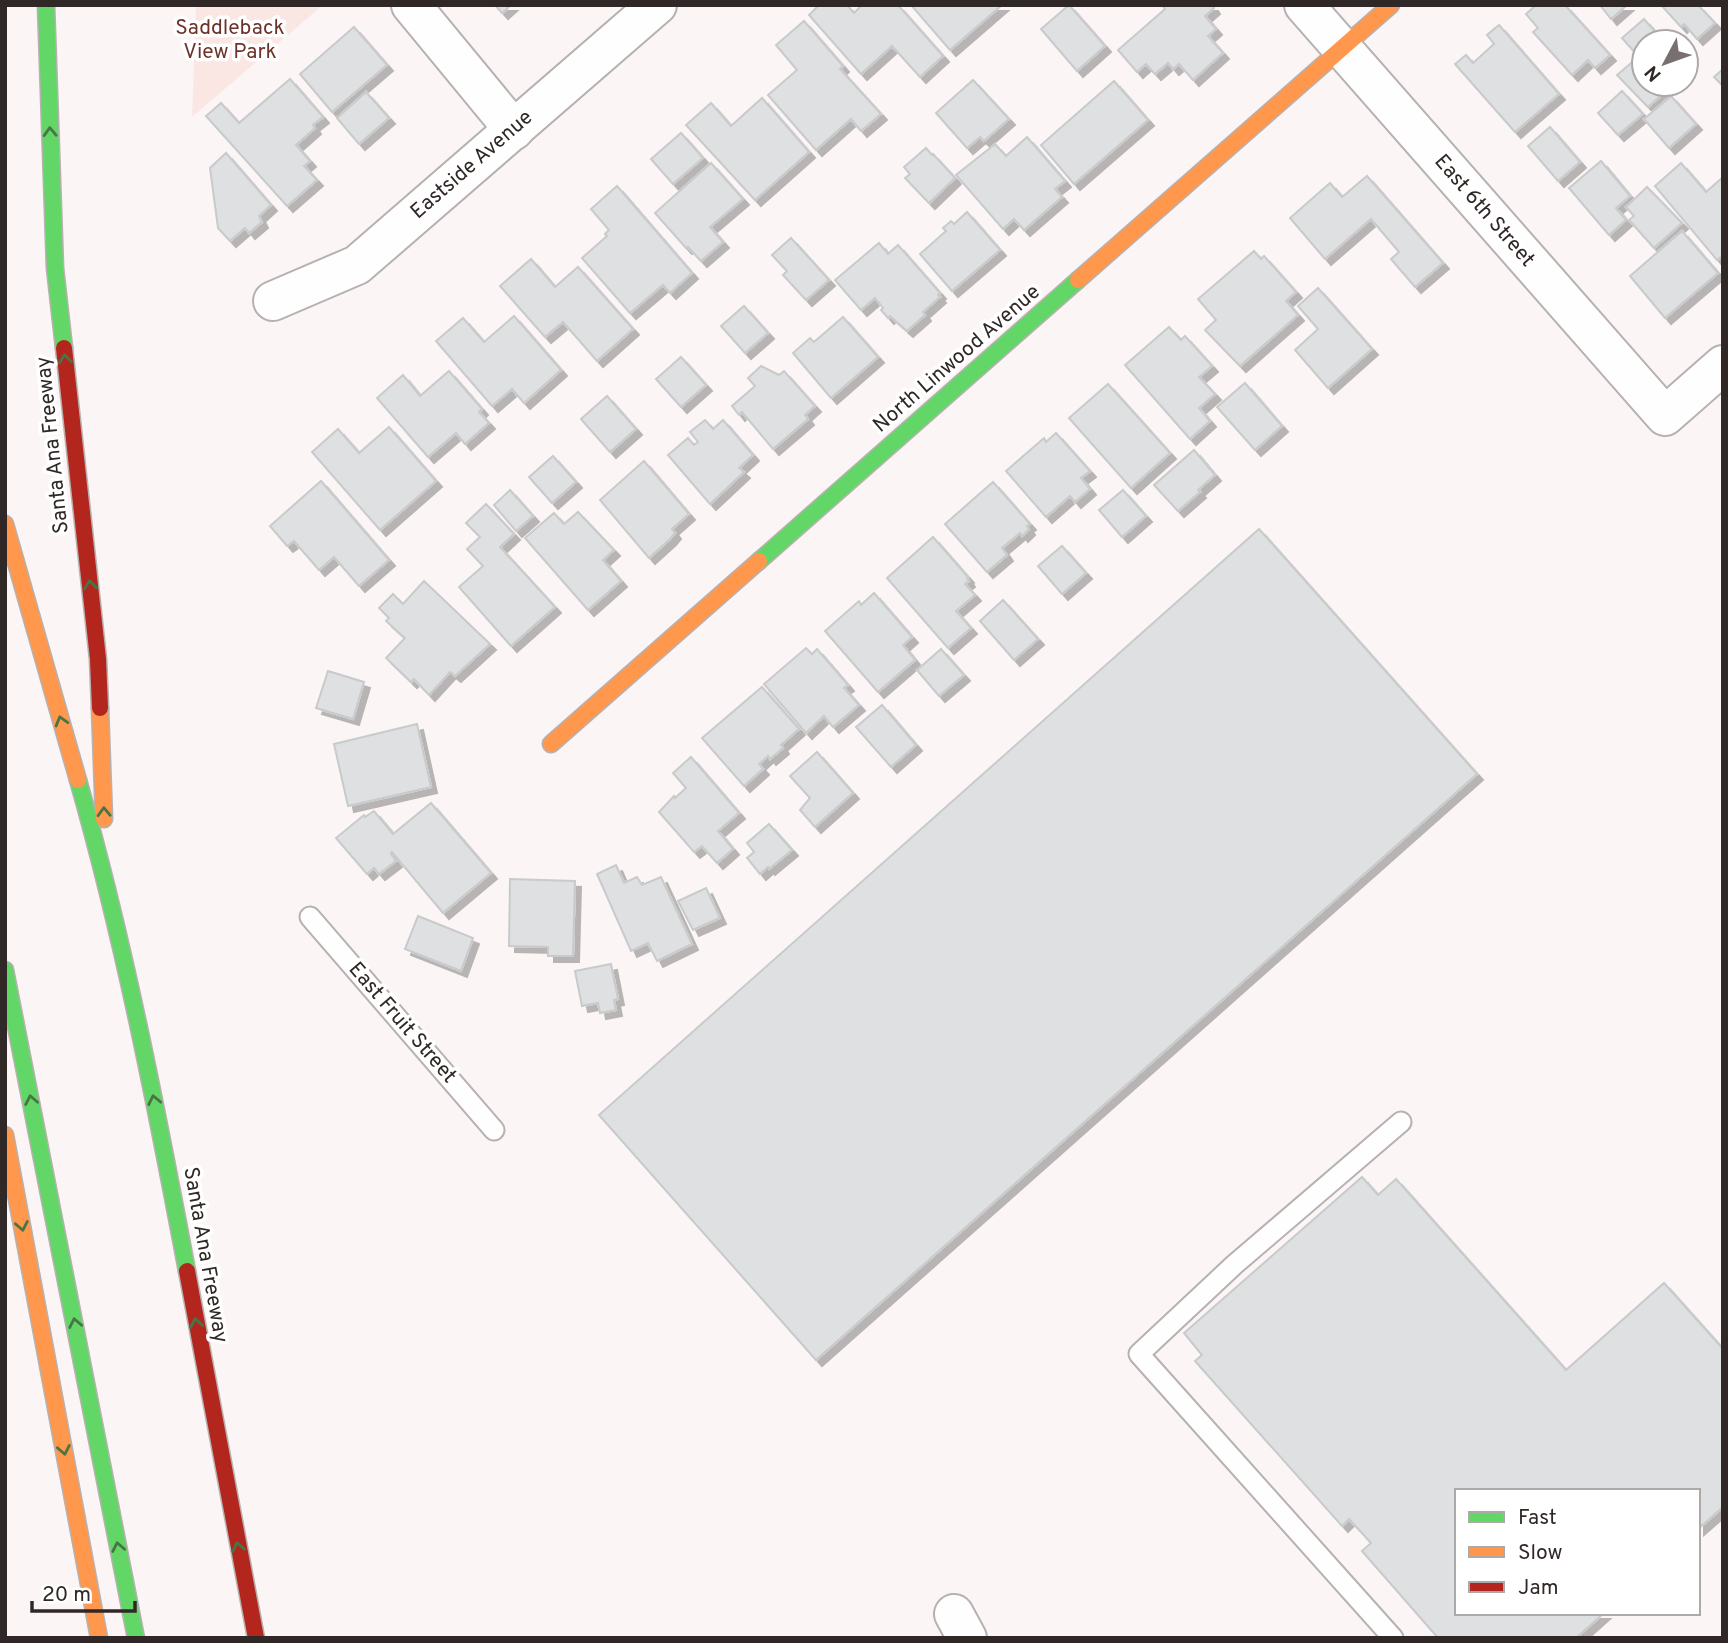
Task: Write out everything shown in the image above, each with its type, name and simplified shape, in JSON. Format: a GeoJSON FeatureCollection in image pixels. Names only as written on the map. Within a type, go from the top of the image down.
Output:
{"type":"FeatureCollection","features":[{"type":"Feature","properties":{"kind":"main road","name":"Santa Ana Freeway"},"geometry":{"type":"LineString","coordinates":[[46,5],[55,268],[98,659],[107,880]]}},
{"type":"Feature","properties":{"kind":"main road","name":"North Linwood Avenue"},"geometry":{"type":"LineString","coordinates":[[551,744],[1391,5]]}},
{"type":"Feature","properties":{"kind":"main road","name":"Santa Ana Freeway"},"geometry":{"type":"LineString","coordinates":[[5,524],[107,880],[164,1147],[256,1638]]}},
{"type":"Feature","properties":{"kind":"main road"},"geometry":{"type":"LineString","coordinates":[[5,970],[136,1638]]}},
{"type":"Feature","properties":{"kind":"main road"},"geometry":{"type":"LineString","coordinates":[[5,1135],[99,1638]]}},
{"type":"Feature","properties":{"kind":"street"},"geometry":{"type":"LineString","coordinates":[[411,5],[514,130]]}},
{"type":"Feature","properties":{"kind":"street","name":"Eastside Avenue"},"geometry":{"type":"LineString","coordinates":[[273,302],[357,265],[657,5]]}},
{"type":"Feature","properties":{"kind":"street","name":"East 6th Street"},"geometry":{"type":"LineString","coordinates":[[1304,5],[1665,416],[1723,365]]}},
{"type":"Feature","properties":{"kind":"lane","name":"East Fruit Street"},"geometry":{"type":"LineString","coordinates":[[310,917],[494,1129]]}},
{"type":"Feature","properties":{"kind":"lane"},"geometry":{"type":"LineString","coordinates":[[1393,1638],[1139,1354],[1234,1265],[1401,1122]]}},
{"type":"Feature","properties":{"kind":"green space","name":"Saddleback View Park"},"geometry":{"type":"Polygon","coordinates":[[[196,5],[323,5],[192,117],[196,5]]]}},
{"type":"Feature","properties":{"kind":"building"},"geometry":{"type":"Polygon","coordinates":[[[495,5],[511,5],[502,13],[495,5]]]}},
{"type":"Feature","properties":{"kind":"building"},"geometry":{"type":"Polygon","coordinates":[[[819,5],[847,5],[854,13],[862,5],[898,5],[943,56],[920,77],[892,46],[861,74],[809,15],[819,5]]]}},
{"type":"Feature","properties":{"kind":"building"},"geometry":{"type":"Polygon","coordinates":[[[911,5],[1002,5],[950,50],[911,5]]]}},
{"type":"Feature","properties":{"kind":"building"},"geometry":{"type":"Polygon","coordinates":[[[1069,5],[1105,46],[1077,71],[1041,29],[1069,5]]]}},
{"type":"Feature","properties":{"kind":"building"},"geometry":{"type":"Polygon","coordinates":[[[1162,5],[1212,5],[1214,8],[1205,16],[1216,29],[1208,36],[1223,53],[1193,80],[1179,64],[1173,69],[1168,63],[1155,74],[1146,64],[1137,72],[1118,50],[1165,9],[1162,5]]]}},
{"type":"Feature","properties":{"kind":"building"},"geometry":{"type":"Polygon","coordinates":[[[1536,5],[1565,5],[1610,55],[1595,68],[1588,60],[1572,75],[1533,32],[1538,28],[1526,14],[1536,5]]]}},
{"type":"Feature","properties":{"kind":"building"},"geometry":{"type":"Polygon","coordinates":[[[1600,5],[1627,5],[1611,19],[1600,5]]]}},
{"type":"Feature","properties":{"kind":"building"},"geometry":{"type":"Polygon","coordinates":[[[1661,5],[1698,5],[1715,23],[1700,36],[1700,28],[1687,28],[1684,24],[1681,27],[1661,5]]]}},
{"type":"Feature","properties":{"kind":"building"},"geometry":{"type":"Polygon","coordinates":[[[1644,19],[1652,28],[1634,28],[1644,19]]]}},
{"type":"Feature","properties":{"kind":"building"},"geometry":{"type":"Polygon","coordinates":[[[804,21],[843,66],[840,69],[881,114],[861,131],[851,119],[816,150],[768,95],[797,70],[776,45],[804,21]]]}},
{"type":"Feature","properties":{"kind":"building"},"geometry":{"type":"Polygon","coordinates":[[[1499,25],[1559,94],[1515,132],[1455,64],[1466,55],[1473,63],[1494,44],[1487,35],[1499,25]]]}},
{"type":"Feature","properties":{"kind":"building"},"geometry":{"type":"Polygon","coordinates":[[[354,27],[387,65],[332,112],[300,74],[354,27]]]}},
{"type":"Feature","properties":{"kind":"building"},"geometry":{"type":"Polygon","coordinates":[[[1630,31],[1630,47],[1622,38],[1630,31]]]}},
{"type":"Feature","properties":{"kind":"building"},"geometry":{"type":"Polygon","coordinates":[[[1630,64],[1630,88],[1617,75],[1630,64]]]}},
{"type":"Feature","properties":{"kind":"building"},"geometry":{"type":"Polygon","coordinates":[[[1723,69],[1723,86],[1714,77],[1723,69]]]}},
{"type":"Feature","properties":{"kind":"building"},"geometry":{"type":"Polygon","coordinates":[[[290,79],[323,117],[296,145],[310,161],[304,166],[317,180],[287,206],[206,116],[221,103],[239,123],[290,79]]]}},
{"type":"Feature","properties":{"kind":"building"},"geometry":{"type":"Polygon","coordinates":[[[973,80],[1009,119],[984,141],[980,137],[967,148],[936,113],[973,80]]]}},
{"type":"Feature","properties":{"kind":"building"},"geometry":{"type":"Polygon","coordinates":[[[1114,81],[1148,120],[1074,184],[1041,145],[1114,81]]]}},
{"type":"Feature","properties":{"kind":"building"},"geometry":{"type":"Polygon","coordinates":[[[1622,91],[1643,114],[1618,135],[1598,113],[1622,91]]]}},
{"type":"Feature","properties":{"kind":"building"},"geometry":{"type":"Polygon","coordinates":[[[366,92],[389,118],[359,144],[337,118],[366,92]]]}},
{"type":"Feature","properties":{"kind":"building"},"geometry":{"type":"Polygon","coordinates":[[[762,98],[809,152],[755,200],[686,125],[711,103],[731,126],[762,98]]]}},
{"type":"Feature","properties":{"kind":"building"},"geometry":{"type":"Polygon","coordinates":[[[1639,98],[1658,98],[1648,107],[1639,98]]]}},
{"type":"Feature","properties":{"kind":"building"},"geometry":{"type":"Polygon","coordinates":[[[1669,98],[1673,98],[1696,124],[1669,148],[1644,119],[1669,98]]]}},
{"type":"Feature","properties":{"kind":"building"},"geometry":{"type":"Polygon","coordinates":[[[1550,127],[1580,162],[1558,181],[1528,146],[1550,127]]]}},
{"type":"Feature","properties":{"kind":"building"},"geometry":{"type":"Polygon","coordinates":[[[681,133],[703,158],[673,184],[651,159],[681,133]]]}},
{"type":"Feature","properties":{"kind":"building"},"geometry":{"type":"Polygon","coordinates":[[[1027,137],[1065,181],[1055,189],[1062,197],[1024,230],[1014,219],[1003,229],[956,175],[995,144],[1006,156],[1027,137]]]}},
{"type":"Feature","properties":{"kind":"building"},"geometry":{"type":"Polygon","coordinates":[[[926,148],[955,178],[929,203],[905,178],[910,174],[904,167],[926,148]]]}},
{"type":"Feature","properties":{"kind":"building"},"geometry":{"type":"Polygon","coordinates":[[[226,153],[271,205],[259,216],[262,222],[249,233],[245,228],[230,241],[218,228],[210,168],[226,153]]]}},
{"type":"Feature","properties":{"kind":"building"},"geometry":{"type":"Polygon","coordinates":[[[1601,161],[1630,196],[1616,208],[1626,220],[1609,235],[1569,188],[1601,161]]]}},
{"type":"Feature","properties":{"kind":"building"},"geometry":{"type":"Polygon","coordinates":[[[711,163],[743,199],[710,227],[723,242],[701,261],[655,213],[711,163]]]}},
{"type":"Feature","properties":{"kind":"building"},"geometry":{"type":"Polygon","coordinates":[[[1681,163],[1706,192],[1723,177],[1723,255],[1717,260],[1655,186],[1681,163]]]}},
{"type":"Feature","properties":{"kind":"building"},"geometry":{"type":"Polygon","coordinates":[[[1367,176],[1443,263],[1415,287],[1391,259],[1399,252],[1371,219],[1325,259],[1290,218],[1330,183],[1342,197],[1367,176]]]}},
{"type":"Feature","properties":{"kind":"building"},"geometry":{"type":"Polygon","coordinates":[[[617,186],[692,273],[670,293],[663,285],[630,313],[582,258],[607,236],[605,234],[609,230],[591,209],[617,186]]]}},
{"type":"Feature","properties":{"kind":"building"},"geometry":{"type":"Polygon","coordinates":[[[1647,187],[1682,223],[1654,248],[1629,220],[1634,216],[1626,207],[1647,187]]]}},
{"type":"Feature","properties":{"kind":"building"},"geometry":{"type":"Polygon","coordinates":[[[967,212],[1000,250],[952,291],[920,254],[946,231],[943,228],[951,221],[954,224],[967,212]]]}},
{"type":"Feature","properties":{"kind":"building"},"geometry":{"type":"Polygon","coordinates":[[[1682,231],[1718,273],[1665,318],[1630,276],[1682,231]]]}},
{"type":"Feature","properties":{"kind":"building"},"geometry":{"type":"Polygon","coordinates":[[[791,238],[829,280],[806,300],[783,275],[787,271],[772,255],[791,238]]]}},
{"type":"Feature","properties":{"kind":"building"},"geometry":{"type":"Polygon","coordinates":[[[879,243],[888,254],[898,245],[940,293],[940,297],[923,312],[925,315],[907,331],[890,316],[888,318],[875,298],[861,310],[835,280],[879,243]]]}},
{"type":"Feature","properties":{"kind":"building"},"geometry":{"type":"Polygon","coordinates":[[[1254,251],[1261,259],[1264,256],[1296,292],[1286,301],[1298,315],[1240,366],[1205,330],[1216,320],[1198,299],[1254,251]]]}},
{"type":"Feature","properties":{"kind":"building"},"geometry":{"type":"Polygon","coordinates":[[[531,259],[555,287],[578,267],[633,329],[597,361],[563,322],[545,337],[500,286],[531,259]]]}},
{"type":"Feature","properties":{"kind":"building"},"geometry":{"type":"Polygon","coordinates":[[[1318,288],[1372,349],[1328,388],[1295,350],[1318,329],[1298,306],[1318,288]]]}},
{"type":"Feature","properties":{"kind":"building"},"geometry":{"type":"Polygon","coordinates":[[[744,306],[768,333],[745,353],[721,326],[744,306]]]}},
{"type":"Feature","properties":{"kind":"building"},"geometry":{"type":"Polygon","coordinates":[[[514,316],[561,370],[524,403],[512,389],[492,406],[436,341],[463,318],[484,342],[514,316]]]}},
{"type":"Feature","properties":{"kind":"building"},"geometry":{"type":"Polygon","coordinates":[[[843,317],[878,357],[831,398],[793,353],[810,338],[814,342],[843,317]]]}},
{"type":"Feature","properties":{"kind":"building"},"geometry":{"type":"Polygon","coordinates":[[[1169,327],[1181,340],[1185,336],[1212,366],[1199,377],[1215,394],[1199,408],[1210,421],[1190,439],[1125,365],[1169,327]]]}},
{"type":"Feature","properties":{"kind":"building"},"geometry":{"type":"Polygon","coordinates":[[[681,357],[706,385],[681,407],[656,379],[681,357]]]}},
{"type":"Feature","properties":{"kind":"building"},"geometry":{"type":"Polygon","coordinates":[[[761,366],[779,375],[784,371],[815,406],[805,415],[808,419],[773,449],[742,412],[739,415],[732,406],[755,386],[748,378],[761,366]]]}},
{"type":"Feature","properties":{"kind":"building"},"geometry":{"type":"Polygon","coordinates":[[[449,371],[482,409],[479,412],[489,423],[465,444],[456,433],[428,457],[377,398],[403,375],[420,396],[449,371]]]}},
{"type":"Feature","properties":{"kind":"building"},"geometry":{"type":"Polygon","coordinates":[[[1245,383],[1282,426],[1255,450],[1217,407],[1245,383]]]}},
{"type":"Feature","properties":{"kind":"building"},"geometry":{"type":"Polygon","coordinates":[[[1108,384],[1170,453],[1131,488],[1069,418],[1108,384]]]}},
{"type":"Feature","properties":{"kind":"building"},"geometry":{"type":"Polygon","coordinates":[[[607,396],[636,429],[610,452],[581,419],[607,396]]]}},
{"type":"Feature","properties":{"kind":"building"},"geometry":{"type":"Polygon","coordinates":[[[705,420],[713,429],[723,420],[753,455],[739,468],[744,472],[710,504],[668,455],[688,438],[694,445],[698,442],[690,432],[705,420]]]}},
{"type":"Feature","properties":{"kind":"building"},"geometry":{"type":"Polygon","coordinates":[[[389,427],[436,481],[380,530],[312,452],[338,429],[359,453],[389,427]]]}},
{"type":"Feature","properties":{"kind":"building"},"geometry":{"type":"Polygon","coordinates":[[[1056,433],[1090,471],[1081,478],[1090,489],[1075,502],[1070,496],[1046,517],[1006,471],[1044,438],[1046,442],[1056,433]]]}},
{"type":"Feature","properties":{"kind":"building"},"geometry":{"type":"Polygon","coordinates":[[[1194,450],[1215,475],[1178,511],[1154,485],[1194,450]]]}},
{"type":"Feature","properties":{"kind":"building"},"geometry":{"type":"Polygon","coordinates":[[[553,456],[576,482],[552,503],[529,477],[553,456]]]}},
{"type":"Feature","properties":{"kind":"building"},"geometry":{"type":"Polygon","coordinates":[[[644,461],[689,514],[672,529],[675,533],[670,539],[649,558],[600,500],[644,461]]]}},
{"type":"Feature","properties":{"kind":"building"},"geometry":{"type":"Polygon","coordinates":[[[321,481],[389,560],[359,586],[334,557],[319,570],[294,541],[287,546],[270,526],[321,481]]]}},
{"type":"Feature","properties":{"kind":"building"},"geometry":{"type":"Polygon","coordinates":[[[993,482],[1030,524],[1022,536],[1020,533],[1002,548],[1007,555],[987,572],[945,524],[993,482]]]}},
{"type":"Feature","properties":{"kind":"building"},"geometry":{"type":"Polygon","coordinates":[[[510,490],[533,516],[516,531],[494,505],[510,490]]]}},
{"type":"Feature","properties":{"kind":"building"},"geometry":{"type":"Polygon","coordinates":[[[1123,490],[1146,516],[1122,537],[1099,510],[1123,490]]]}},
{"type":"Feature","properties":{"kind":"building"},"geometry":{"type":"Polygon","coordinates":[[[486,504],[514,534],[500,547],[555,607],[511,646],[459,587],[483,566],[467,549],[480,537],[466,523],[486,504]]]}},
{"type":"Feature","properties":{"kind":"building"},"geometry":{"type":"Polygon","coordinates":[[[578,512],[614,550],[603,560],[621,581],[588,610],[525,538],[554,513],[564,524],[578,512]]]}},
{"type":"Feature","properties":{"kind":"building"},"geometry":{"type":"Polygon","coordinates":[[[1259,529],[1477,774],[816,1360],[599,1115],[1259,529]]]}},
{"type":"Feature","properties":{"kind":"building"},"geometry":{"type":"Polygon","coordinates":[[[933,537],[968,577],[969,581],[965,584],[975,595],[956,611],[971,628],[948,648],[887,578],[933,537]]]}},
{"type":"Feature","properties":{"kind":"building"},"geometry":{"type":"Polygon","coordinates":[[[1062,546],[1086,573],[1062,594],[1038,566],[1062,546]]]}},
{"type":"Feature","properties":{"kind":"building"},"geometry":{"type":"Polygon","coordinates":[[[424,581],[490,644],[455,676],[450,672],[429,695],[414,679],[411,682],[386,658],[405,638],[386,621],[389,618],[379,608],[393,594],[403,604],[424,581]]]}},
{"type":"Feature","properties":{"kind":"building"},"geometry":{"type":"Polygon","coordinates":[[[874,593],[912,637],[903,645],[915,660],[878,692],[825,631],[859,601],[861,605],[874,593]]]}},
{"type":"Feature","properties":{"kind":"building"},"geometry":{"type":"Polygon","coordinates":[[[1003,600],[1038,639],[1014,660],[980,621],[1003,600]]]}},
{"type":"Feature","properties":{"kind":"building"},"geometry":{"type":"Polygon","coordinates":[[[806,648],[812,654],[817,649],[848,685],[844,688],[859,705],[833,727],[824,716],[806,733],[764,684],[806,648]]]}},
{"type":"Feature","properties":{"kind":"building"},"geometry":{"type":"Polygon","coordinates":[[[941,649],[964,675],[939,696],[917,670],[941,649]]]}},
{"type":"Feature","properties":{"kind":"building"},"geometry":{"type":"Polygon","coordinates":[[[328,671],[364,682],[353,719],[316,708],[328,671]]]}},
{"type":"Feature","properties":{"kind":"building"},"geometry":{"type":"Polygon","coordinates":[[[762,687],[799,729],[781,745],[783,748],[759,764],[763,769],[744,786],[702,738],[762,687]]]}},
{"type":"Feature","properties":{"kind":"building"},"geometry":{"type":"Polygon","coordinates":[[[882,705],[916,745],[891,767],[856,727],[882,705]]]}},
{"type":"Feature","properties":{"kind":"building"},"geometry":{"type":"Polygon","coordinates":[[[417,724],[431,787],[348,806],[334,744],[417,724]]]}},
{"type":"Feature","properties":{"kind":"building"},"geometry":{"type":"Polygon","coordinates":[[[817,752],[853,793],[815,827],[800,810],[810,798],[790,776],[817,752]]]}},
{"type":"Feature","properties":{"kind":"building"},"geometry":{"type":"Polygon","coordinates":[[[691,757],[739,813],[718,831],[733,849],[717,863],[702,846],[694,852],[659,812],[686,788],[673,773],[691,757]]]}},
{"type":"Feature","properties":{"kind":"building"},"geometry":{"type":"Polygon","coordinates":[[[431,803],[491,873],[443,913],[392,852],[396,861],[379,874],[374,868],[367,874],[336,838],[364,815],[365,817],[374,811],[393,834],[431,803]]]}},
{"type":"Feature","properties":{"kind":"building"},"geometry":{"type":"Polygon","coordinates":[[[769,824],[792,850],[760,874],[747,858],[754,852],[747,843],[769,824]]]}},
{"type":"Feature","properties":{"kind":"building"},"geometry":{"type":"Polygon","coordinates":[[[616,865],[624,883],[637,877],[642,885],[661,877],[692,944],[657,961],[648,943],[631,951],[597,874],[616,865]]]}},
{"type":"Feature","properties":{"kind":"building"},"geometry":{"type":"Polygon","coordinates":[[[510,879],[575,881],[573,956],[548,956],[548,947],[509,946],[510,879]]]}},
{"type":"Feature","properties":{"kind":"building"},"geometry":{"type":"Polygon","coordinates":[[[706,888],[720,918],[693,930],[678,901],[706,888]]]}},
{"type":"Feature","properties":{"kind":"building"},"geometry":{"type":"Polygon","coordinates":[[[418,916],[473,938],[461,971],[405,949],[418,916]]]}},
{"type":"Feature","properties":{"kind":"building"},"geometry":{"type":"Polygon","coordinates":[[[611,964],[618,999],[614,1000],[616,1010],[600,1013],[598,1003],[582,1006],[575,971],[611,964]]]}},
{"type":"Feature","properties":{"kind":"building"},"geometry":{"type":"Polygon","coordinates":[[[1362,1177],[1378,1195],[1396,1179],[1566,1370],[1664,1283],[1723,1349],[1723,1507],[1700,1527],[1700,1489],[1455,1489],[1455,1615],[1602,1615],[1576,1638],[1438,1638],[1362,1551],[1371,1543],[1349,1519],[1342,1526],[1195,1361],[1202,1355],[1184,1333],[1362,1177]]]}},
{"type":"Feature","properties":{"kind":"traffic: fast"},"geometry":{"type":"LineString","coordinates":[[46,5],[55,268],[64,348]]}},
{"type":"Feature","properties":{"kind":"traffic: fast"},"geometry":{"type":"LineString","coordinates":[[759,561],[1078,280]]}},
{"type":"Feature","properties":{"kind":"traffic: fast"},"geometry":{"type":"LineString","coordinates":[[78,780],[125,963],[187,1271]]}},
{"type":"Feature","properties":{"kind":"traffic: fast"},"geometry":{"type":"LineString","coordinates":[[5,970],[136,1638]]}},
{"type":"Feature","properties":{"kind":"traffic: slow"},"geometry":{"type":"LineString","coordinates":[[1078,280],[1391,5]]}},
{"type":"Feature","properties":{"kind":"traffic: slow"},"geometry":{"type":"LineString","coordinates":[[5,524],[78,780]]}},
{"type":"Feature","properties":{"kind":"traffic: slow"},"geometry":{"type":"LineString","coordinates":[[551,744],[759,561]]}},
{"type":"Feature","properties":{"kind":"traffic: slow"},"geometry":{"type":"LineString","coordinates":[[100,708],[104,819]]}},
{"type":"Feature","properties":{"kind":"traffic: slow"},"geometry":{"type":"LineString","coordinates":[[5,1135],[99,1638]]}},
{"type":"Feature","properties":{"kind":"traffic: jam"},"geometry":{"type":"LineString","coordinates":[[64,348],[98,659],[100,708]]}},
{"type":"Feature","properties":{"kind":"traffic: jam"},"geometry":{"type":"LineString","coordinates":[[187,1271],[256,1638]]}}]}
